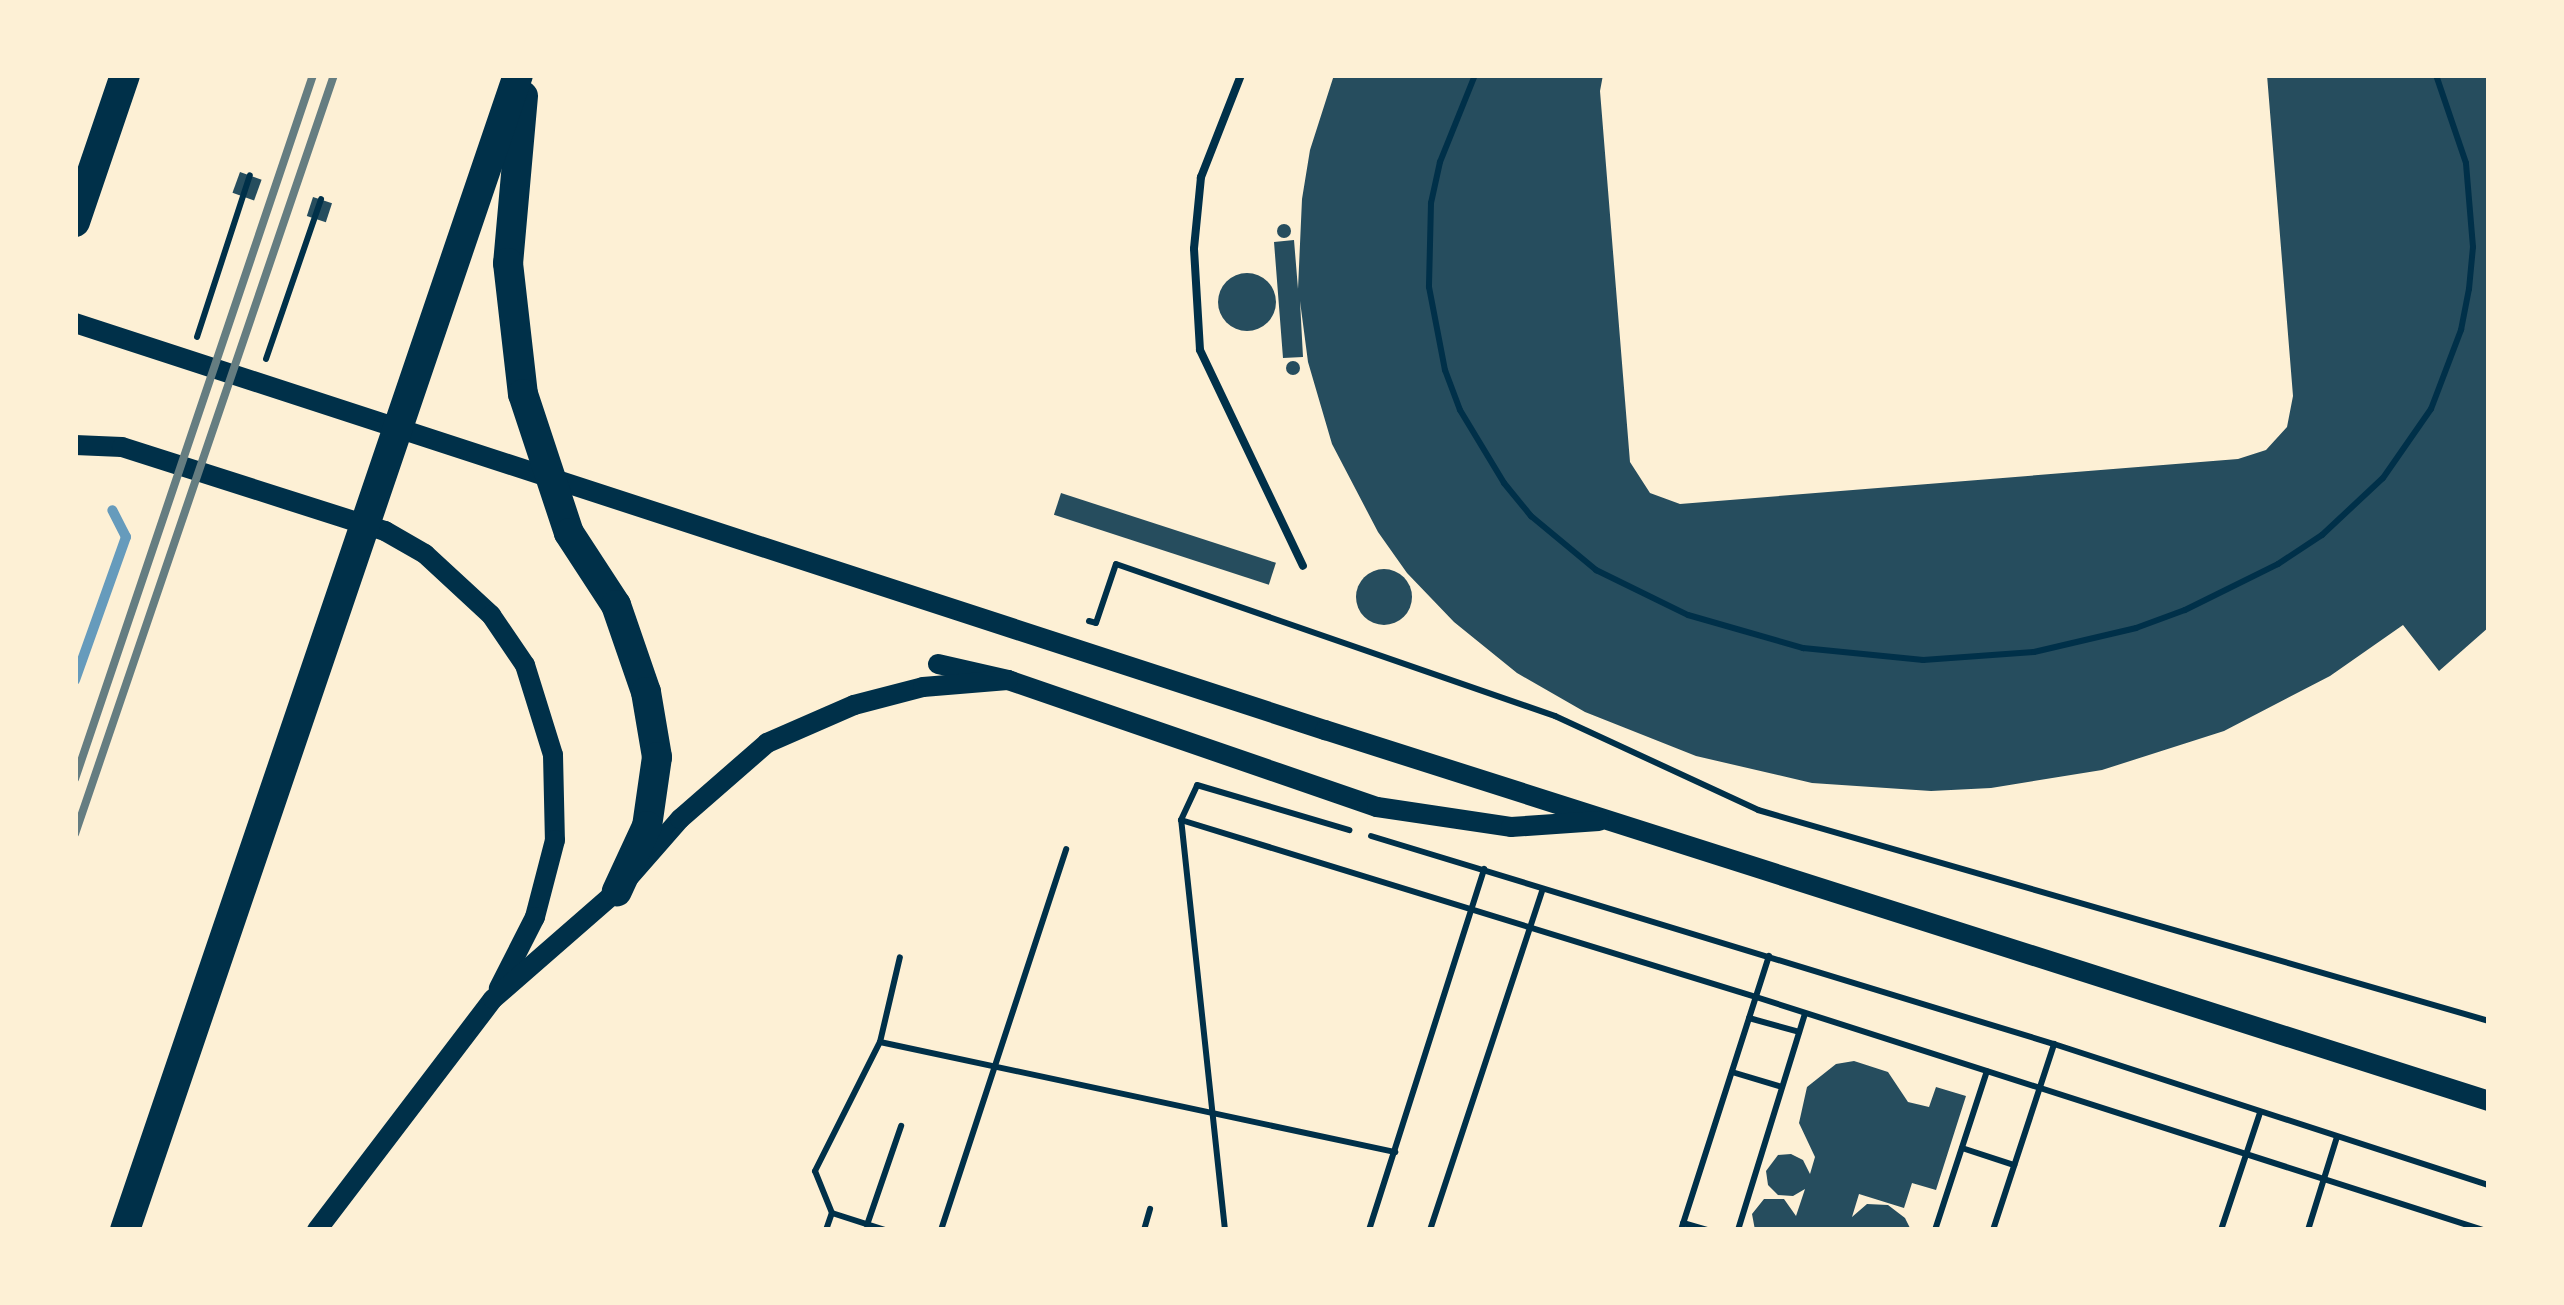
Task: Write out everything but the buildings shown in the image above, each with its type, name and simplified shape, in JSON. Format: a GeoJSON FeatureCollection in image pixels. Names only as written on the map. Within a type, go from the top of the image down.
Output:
{"type":"FeatureCollection","features":[{"type":"Feature","properties":{"kind":"highway"},"geometry":{"type":"LineString","coordinates":[[75,222],[125,75]]}},
{"type":"Feature","properties":{"kind":"highway"},"geometry":{"type":"LineString","coordinates":[[521,75],[508,263],[523,394],[569,533],[616,605],[646,692],[657,757],[647,826],[617,892]]}},
{"type":"Feature","properties":{"kind":"highway"},"geometry":{"type":"LineString","coordinates":[[125,1230],[521,75]]}},
{"type":"Feature","properties":{"kind":"main road"},"geometry":{"type":"LineString","coordinates":[[75,324],[751,540],[1326,730],[2489,1101]]}},
{"type":"Feature","properties":{"kind":"main road"},"geometry":{"type":"LineString","coordinates":[[75,445],[122,447],[385,531],[425,554],[491,615],[525,665],[552,754],[555,840],[535,917],[493,999],[317,1230]]}},
{"type":"Feature","properties":{"kind":"main road"},"geometry":{"type":"LineString","coordinates":[[938,664],[1008,680],[1377,806],[1510,827],[1611,820]]}},
{"type":"Feature","properties":{"kind":"main road"},"geometry":{"type":"LineString","coordinates":[[493,999],[617,892],[680,820],[767,743],[854,705],[923,686],[1008,680]]}},
{"type":"Feature","properties":{"kind":"lane"},"geometry":{"type":"LineString","coordinates":[[1241,75],[1200,177],[1194,249],[1200,350],[1303,566]]}},
{"type":"Feature","properties":{"kind":"path"},"geometry":{"type":"LineString","coordinates":[[1476,75],[1440,162],[1432,203],[1429,287],[1435,330],[1460,410],[1504,483],[1542,525],[1596,570],[1688,615],[1803,648],[1923,660],[2034,652],[2119,633],[2185,610],[2263,572],[2322,535],[2383,478],[2431,409],[2457,344],[2469,289],[2473,247],[2466,163],[2436,75]]}},
{"type":"Feature","properties":{"kind":"path"},"geometry":{"type":"LineString","coordinates":[[196,338],[250,175]]}},
{"type":"Feature","properties":{"kind":"path"},"geometry":{"type":"LineString","coordinates":[[265,362],[321,200]]}},
{"type":"Feature","properties":{"kind":"path"},"geometry":{"type":"LineString","coordinates":[[1096,623],[1116,564],[1555,716],[1758,810],[2489,1021]]}},
{"type":"Feature","properties":{"kind":"path"},"geometry":{"type":"LineString","coordinates":[[1225,1230],[1181,820],[1197,786],[1484,869],[2054,1044],[2489,1185]]}},
{"type":"Feature","properties":{"kind":"path"},"geometry":{"type":"LineString","coordinates":[[1181,820],[1756,997],[2482,1230]]}},
{"type":"Feature","properties":{"kind":"path"},"geometry":{"type":"LineString","coordinates":[[942,1230],[1066,849]]}},
{"type":"Feature","properties":{"kind":"path"},"geometry":{"type":"LineString","coordinates":[[1369,1230],[1484,869]]}},
{"type":"Feature","properties":{"kind":"path"},"geometry":{"type":"LineString","coordinates":[[1430,1230],[1543,889]]}},
{"type":"Feature","properties":{"kind":"path"},"geometry":{"type":"LineString","coordinates":[[1707,1230],[1682,1226],[1769,956]]}},
{"type":"Feature","properties":{"kind":"path"},"geometry":{"type":"LineString","coordinates":[[826,1230],[832,1213],[814,1171],[880,1042],[900,957]]}},
{"type":"Feature","properties":{"kind":"path"},"geometry":{"type":"LineString","coordinates":[[1738,1230],[1805,1014]]}},
{"type":"Feature","properties":{"kind":"path"},"geometry":{"type":"LineString","coordinates":[[1749,1018],[1799,1032]]}},
{"type":"Feature","properties":{"kind":"path"},"geometry":{"type":"LineString","coordinates":[[880,1042],[1395,1152]]}},
{"type":"Feature","properties":{"kind":"path"},"geometry":{"type":"LineString","coordinates":[[1993,1230],[2054,1044]]}},
{"type":"Feature","properties":{"kind":"path"},"geometry":{"type":"LineString","coordinates":[[1936,1230],[1987,1071]]}},
{"type":"Feature","properties":{"kind":"path"},"geometry":{"type":"LineString","coordinates":[[1732,1072],[1782,1087]]}},
{"type":"Feature","properties":{"kind":"path"},"geometry":{"type":"LineString","coordinates":[[2221,1230],[2260,1113]]}},
{"type":"Feature","properties":{"kind":"path"},"geometry":{"type":"LineString","coordinates":[[867,1224],[901,1126]]}},
{"type":"Feature","properties":{"kind":"path"},"geometry":{"type":"LineString","coordinates":[[2308,1230],[2337,1137]]}},
{"type":"Feature","properties":{"kind":"path"},"geometry":{"type":"LineString","coordinates":[[1962,1148],[2014,1165]]}},
{"type":"Feature","properties":{"kind":"path"},"geometry":{"type":"LineString","coordinates":[[1144,1230],[1150,1209]]}},
{"type":"Feature","properties":{"kind":"path"},"geometry":{"type":"LineString","coordinates":[[832,1213],[885,1230]]}},
{"type":"Feature","properties":{"kind":"waterway"},"geometry":{"type":"LineString","coordinates":[[75,680],[126,537],[112,510]]}},
{"type":"Feature","properties":{"kind":"railway"},"geometry":{"type":"LineString","coordinates":[[75,779],[313,75]]}},
{"type":"Feature","properties":{"kind":"railway"},"geometry":{"type":"LineString","coordinates":[[75,834],[334,75]]}}]}
